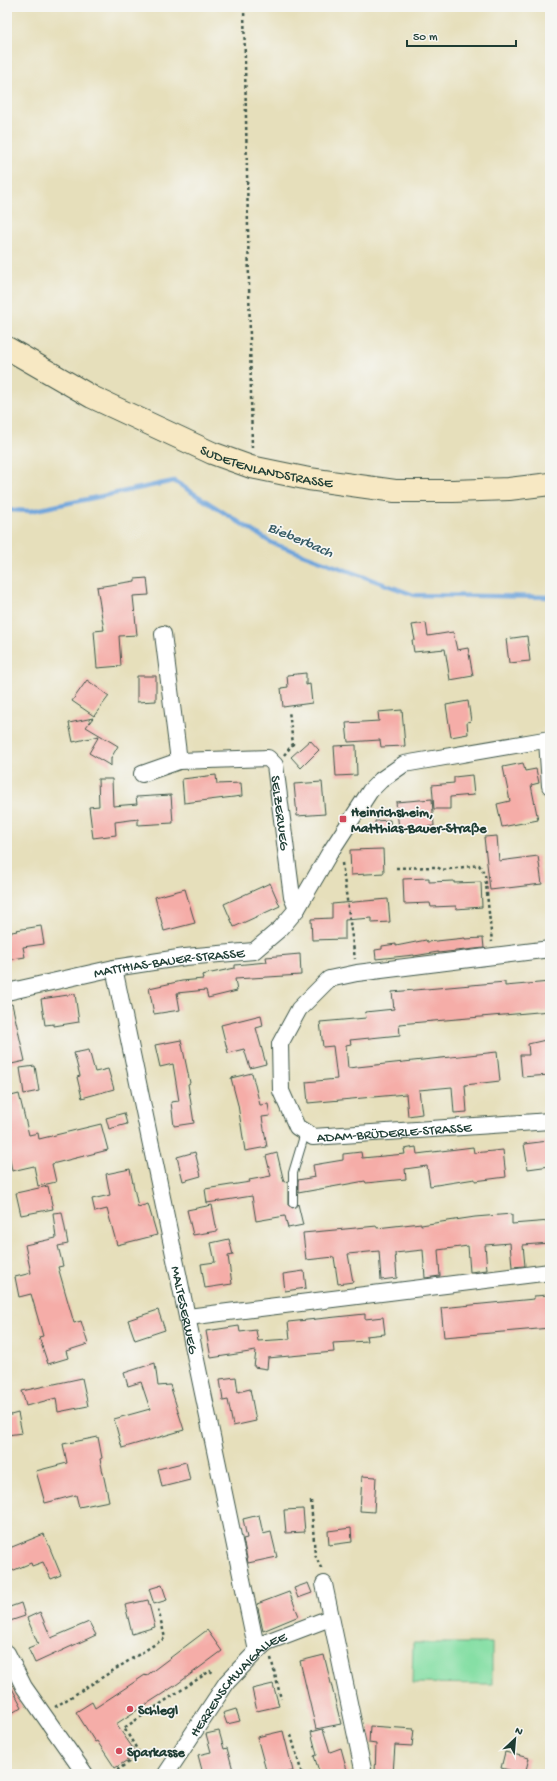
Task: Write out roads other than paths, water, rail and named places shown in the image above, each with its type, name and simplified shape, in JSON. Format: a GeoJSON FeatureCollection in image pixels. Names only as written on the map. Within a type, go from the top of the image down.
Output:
{"type":"FeatureCollection","features":[{"type":"Feature","properties":{"kind":"street","name":"SUDETENLANDSTRASSE"},"geometry":{"type":"LineString","coordinates":[[7,348],[99,400],[212,453],[251,467],[309,479],[395,491],[509,489],[550,484]]}},
{"type":"Feature","properties":{"kind":"street"},"geometry":{"type":"LineString","coordinates":[[163,634],[179,761]]}},
{"type":"Feature","properties":{"kind":"street"},"geometry":{"type":"LineString","coordinates":[[548,740],[550,786]]}},
{"type":"Feature","properties":{"kind":"street","name":"MATTHIAS-BAUER-STRASSE"},"geometry":{"type":"LineString","coordinates":[[7,992],[114,968],[184,957],[254,951],[281,928],[297,909],[338,839],[370,791],[380,780],[404,764],[548,740]]}},
{"type":"Feature","properties":{"kind":"street","name":"SELZERWEG"},"geometry":{"type":"LineString","coordinates":[[142,774],[179,761],[268,758],[275,765],[292,897],[297,909]]}},
{"type":"Feature","properties":{"kind":"street","name":"ADAM-BRÜDERLE-STRASSE"},"geometry":{"type":"LineString","coordinates":[[550,949],[356,973],[329,979],[299,1009],[280,1044],[281,1091],[297,1127],[313,1137],[550,1121]]}},
{"type":"Feature","properties":{"kind":"street","name":"MALTESERWEG"},"geometry":{"type":"LineString","coordinates":[[114,968],[188,1317],[262,1647]]}},
{"type":"Feature","properties":{"kind":"street"},"geometry":{"type":"LineString","coordinates":[[188,1317],[550,1272]]}},
{"type":"Feature","properties":{"kind":"street"},"geometry":{"type":"LineString","coordinates":[[324,1584],[364,1774]]}},
{"type":"Feature","properties":{"kind":"street","name":"HERRENSCHWAIGALLEE"},"geometry":{"type":"LineString","coordinates":[[166,1774],[227,1682],[262,1647],[330,1618]]}},
{"type":"Feature","properties":{"kind":"street"},"geometry":{"type":"LineString","coordinates":[[7,1653],[24,1687],[85,1774]]}},
{"type":"Feature","properties":{"kind":"lane"},"geometry":{"type":"LineString","coordinates":[[293,1203],[293,1173],[305,1133]]}},
{"type":"Feature","properties":{"kind":"waterway","name":"Bieberbach"},"geometry":{"type":"LineString","coordinates":[[7,510],[31,511],[174,481],[272,543],[414,595],[550,597]]}},
{"type":"Feature","properties":{"kind":"place","name":"Heinrichsheim, Matthias-Bauer-Straße"},"geometry":{"type":"Point","coordinates":[343,819]}},
{"type":"Feature","properties":{"kind":"place","name":"Schlegl"},"geometry":{"type":"Point","coordinates":[130,1709]}},
{"type":"Feature","properties":{"kind":"place","name":"Sparkasse"},"geometry":{"type":"Point","coordinates":[119,1751]}}]}
